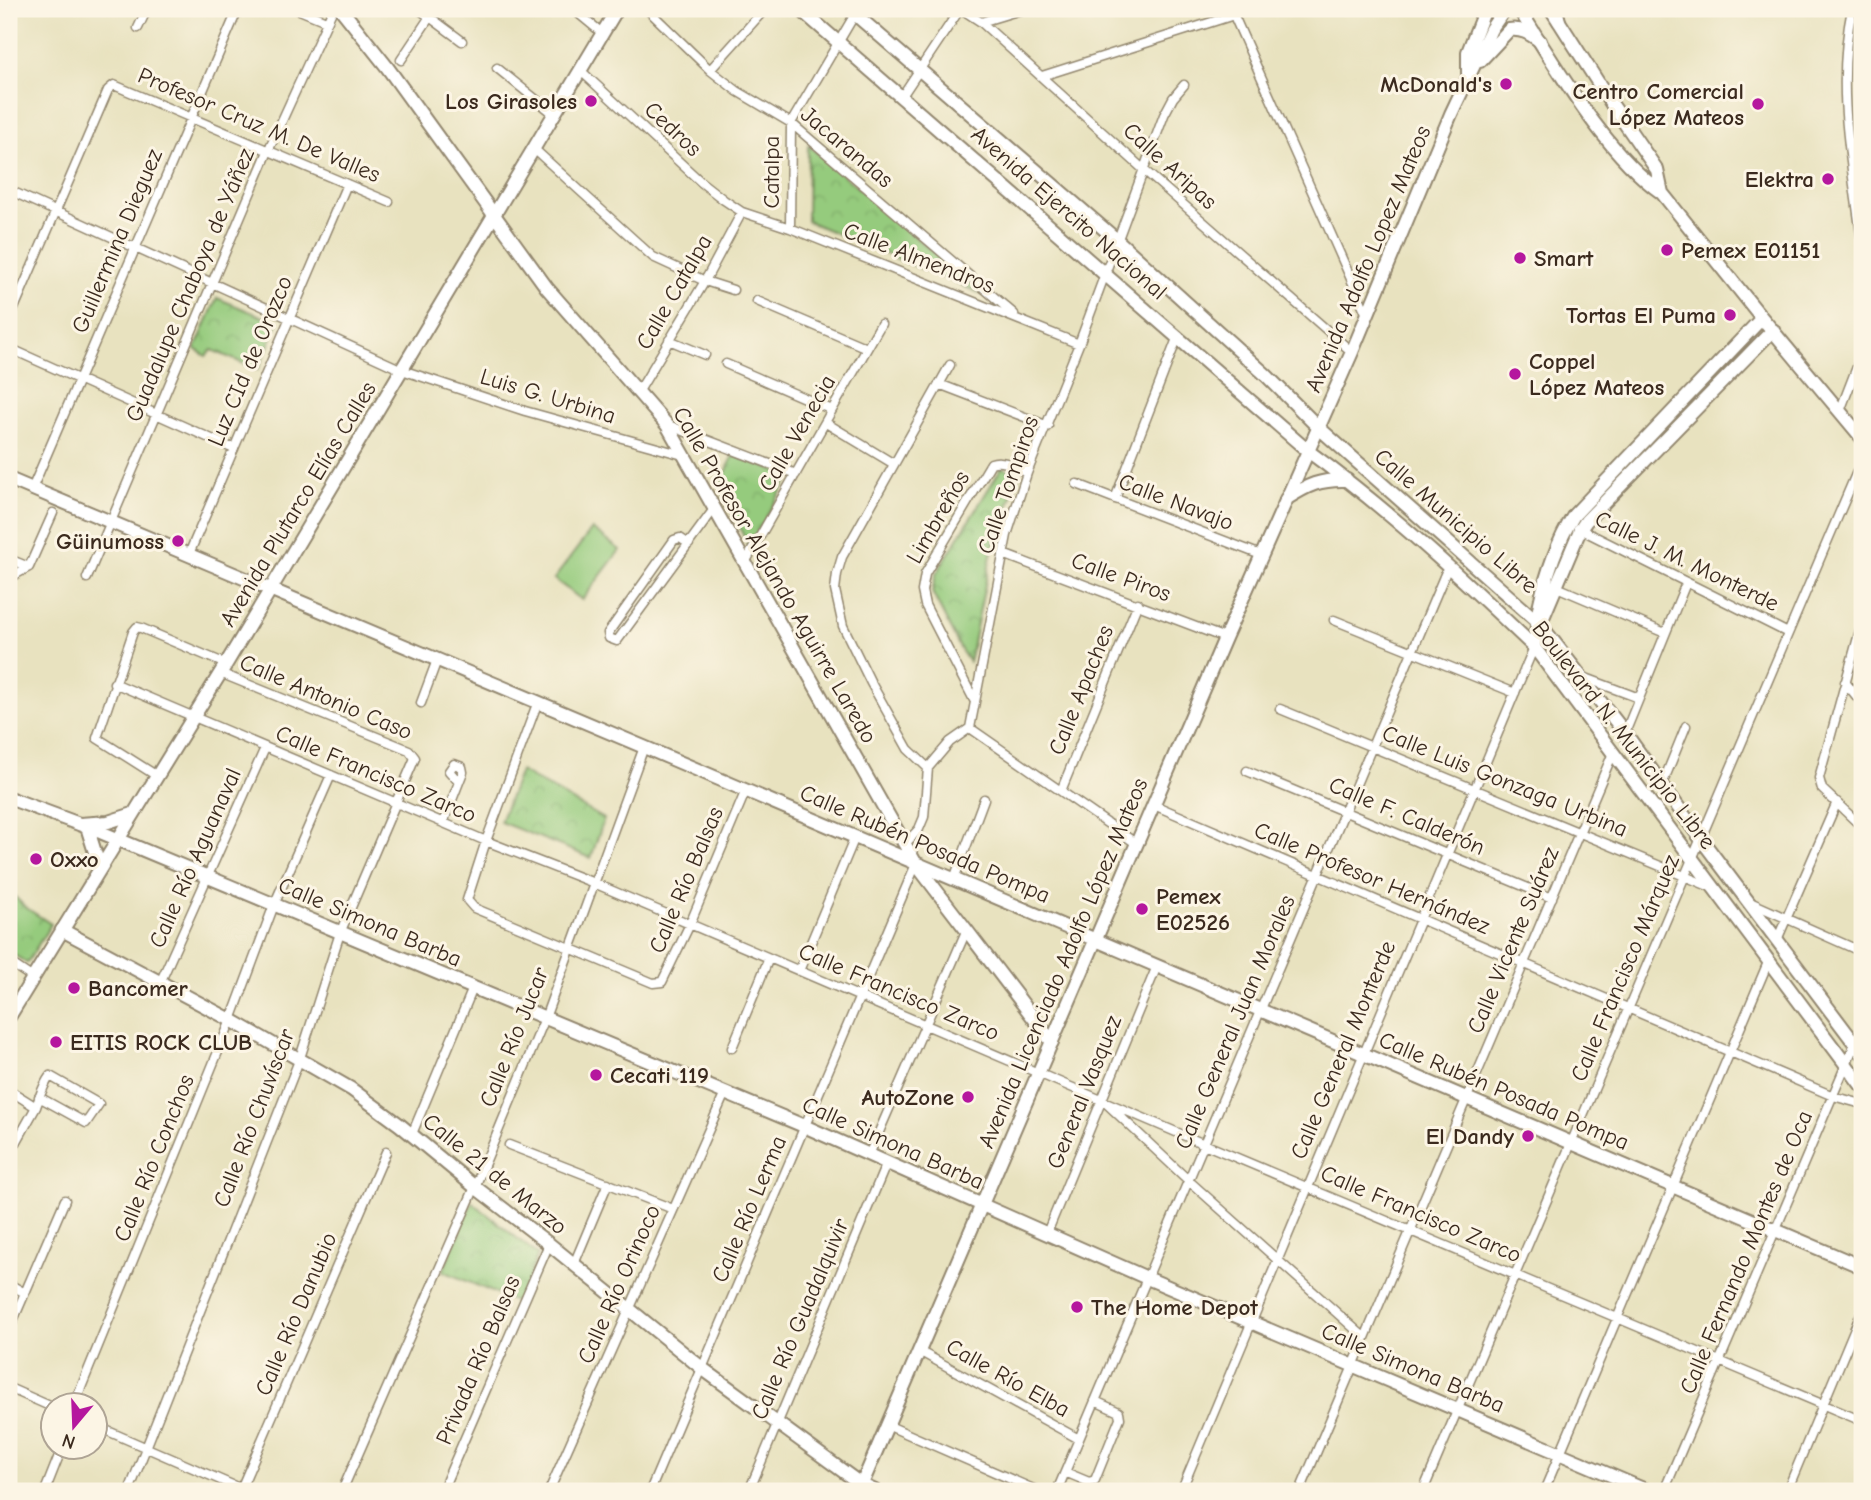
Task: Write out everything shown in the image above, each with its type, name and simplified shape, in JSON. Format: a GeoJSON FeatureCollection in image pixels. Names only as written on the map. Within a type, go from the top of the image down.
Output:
{"type":"FeatureCollection","features":[{"type":"Feature","properties":{"kind":"main road","name":"Calle Profesor Alejando Aguirre Laredo"},"geometry":{"type":"LineString","coordinates":[[341,9],[387,67],[547,288],[667,425],[916,864],[1052,1042]]}},
{"type":"Feature","properties":{"kind":"main road","name":"Avenida Plutarco Elías Calles"},"geometry":{"type":"LineString","coordinates":[[9,1017],[223,668],[617,9]]}},
{"type":"Feature","properties":{"kind":"main road","name":"Avenida Ejercito Nacional"},"geometry":{"type":"LineString","coordinates":[[800,9],[1308,451]]}},
{"type":"Feature","properties":{"kind":"main road"},"geometry":{"type":"LineString","coordinates":[[1466,82],[1468,52],[1485,9]]}},
{"type":"Feature","properties":{"kind":"main road","name":"Avenida Adolfo Lopez Mateos"},"geometry":{"type":"LineString","coordinates":[[1308,451],[1466,82],[1505,9]]}},
{"type":"Feature","properties":{"kind":"main road"},"geometry":{"type":"LineString","coordinates":[[1520,9],[1590,118],[1645,181],[1662,193],[1862,438]]}},
{"type":"Feature","properties":{"kind":"main road","name":"Avenida Ejercito Nacional"},"geometry":{"type":"LineString","coordinates":[[854,10],[919,71],[1118,241],[1266,375],[1320,428]]}},
{"type":"Feature","properties":{"kind":"main road"},"geometry":{"type":"LineString","coordinates":[[1555,13],[1657,170],[1662,193]]}},
{"type":"Feature","properties":{"kind":"main road"},"geometry":{"type":"LineString","coordinates":[[1474,66],[1509,30],[1528,32],[1541,41]]}},
{"type":"Feature","properties":{"kind":"main road"},"geometry":{"type":"LineString","coordinates":[[1590,118],[1601,117],[1613,106]]}},
{"type":"Feature","properties":{"kind":"main road","name":"Calle General Monterde"},"geometry":{"type":"LineString","coordinates":[[1534,647],[1552,584],[1575,526],[1590,497],[1762,318]]}},
{"type":"Feature","properties":{"kind":"main road","name":"Calle General Monterde"},"geometry":{"type":"LineString","coordinates":[[1575,526],[1593,513],[1773,330]]}},
{"type":"Feature","properties":{"kind":"main road","name":"Calle Municipio Libre"},"geometry":{"type":"LineString","coordinates":[[1320,428],[1539,623],[1583,677],[1859,1048]]}},
{"type":"Feature","properties":{"kind":"main road","name":"Boulevard N. Municipio Libre"},"geometry":{"type":"LineString","coordinates":[[1308,451],[1390,515],[1534,647],[1862,1086]]}},
{"type":"Feature","properties":{"kind":"main road","name":"Avenida Licenciado Adolfo López Mateos"},"geometry":{"type":"LineString","coordinates":[[860,1488],[1308,451]]}},
{"type":"Feature","properties":{"kind":"main road","name":"Calle Rubén Posada Pompa"},"geometry":{"type":"LineString","coordinates":[[9,479],[271,588],[537,704],[746,790],[1862,1267]]}},
{"type":"Feature","properties":{"kind":"main road"},"geometry":{"type":"LineString","coordinates":[[1286,499],[1316,482],[1329,479],[1347,480]]}},
{"type":"Feature","properties":{"kind":"main road"},"geometry":{"type":"LineString","coordinates":[[1390,515],[1405,504]]}},
{"type":"Feature","properties":{"kind":"main road","name":"Calle Simona Barba"},"geometry":{"type":"LineString","coordinates":[[9,798],[118,840],[804,1126],[1147,1278],[1648,1491]]}},
{"type":"Feature","properties":{"kind":"main road"},"geometry":{"type":"LineString","coordinates":[[100,868],[83,826],[133,814]]}},
{"type":"Feature","properties":{"kind":"main road","name":"Calle 21 de Marzo"},"geometry":{"type":"LineString","coordinates":[[62,930],[231,1020],[351,1089],[412,1134],[703,1369],[860,1488],[875,1491]]}},
{"type":"Feature","properties":{"kind":"street"},"geometry":{"type":"LineString","coordinates":[[138,28],[147,9]]}},
{"type":"Feature","properties":{"kind":"street","name":"Guillermina Dieguez"},"geometry":{"type":"LineString","coordinates":[[32,489],[238,9]]}},
{"type":"Feature","properties":{"kind":"street"},"geometry":{"type":"LineString","coordinates":[[297,9],[326,21]]}},
{"type":"Feature","properties":{"kind":"street","name":"Guadalupe Chaboya de Yáñez"},"geometry":{"type":"LineString","coordinates":[[87,578],[211,283],[333,9]]}},
{"type":"Feature","properties":{"kind":"street"},"geometry":{"type":"LineString","coordinates":[[419,9],[433,12],[462,41]]}},
{"type":"Feature","properties":{"kind":"street"},"geometry":{"type":"LineString","coordinates":[[573,9],[602,33]]}},
{"type":"Feature","properties":{"kind":"street","name":"Jacarandas"},"geometry":{"type":"LineString","coordinates":[[647,9],[710,70],[737,91],[791,123],[1019,318]]}},
{"type":"Feature","properties":{"kind":"street"},"geometry":{"type":"LineString","coordinates":[[710,70],[765,9]]}},
{"type":"Feature","properties":{"kind":"street"},"geometry":{"type":"LineString","coordinates":[[902,96],[961,9]]}},
{"type":"Feature","properties":{"kind":"street","name":"Calle Aripas"},"geometry":{"type":"LineString","coordinates":[[961,9],[981,22],[1144,170],[1352,352]]}},
{"type":"Feature","properties":{"kind":"street"},"geometry":{"type":"LineString","coordinates":[[981,22],[1024,9]]}},
{"type":"Feature","properties":{"kind":"street"},"geometry":{"type":"LineString","coordinates":[[1852,9],[1844,72],[1845,125],[1862,243]]}},
{"type":"Feature","properties":{"kind":"street","name":"Catalpa"},"geometry":{"type":"LineString","coordinates":[[790,228],[791,123],[854,10]]}},
{"type":"Feature","properties":{"kind":"street"},"geometry":{"type":"LineString","coordinates":[[401,60],[433,12]]}},
{"type":"Feature","properties":{"kind":"street"},"geometry":{"type":"LineString","coordinates":[[1042,76],[1233,12],[1367,314]]}},
{"type":"Feature","properties":{"kind":"street"},"geometry":{"type":"LineString","coordinates":[[497,68],[554,114]]}},
{"type":"Feature","properties":{"kind":"street","name":"Cedros"},"geometry":{"type":"LineString","coordinates":[[580,69],[701,182],[743,212]]}},
{"type":"Feature","properties":{"kind":"street","name":"Profesor Cruz M. De Valles"},"geometry":{"type":"LineString","coordinates":[[55,210],[110,87],[114,85],[389,202]]}},
{"type":"Feature","properties":{"kind":"street","name":"Calle Tompiros"},"geometry":{"type":"LineString","coordinates":[[970,727],[1003,554],[1027,472],[1048,426],[1164,115],[1172,98],[1184,85]]}},
{"type":"Feature","properties":{"kind":"street"},"geometry":{"type":"LineString","coordinates":[[533,148],[653,257],[705,281],[733,290]]}},
{"type":"Feature","properties":{"kind":"street","name":"Luz CId de Orozco"},"geometry":{"type":"LineString","coordinates":[[190,554],[347,184]]}},
{"type":"Feature","properties":{"kind":"street","name":"Luis G. Urbina"},"geometry":{"type":"LineString","coordinates":[[9,190],[402,370],[525,411],[684,455]]}},
{"type":"Feature","properties":{"kind":"street"},"geometry":{"type":"LineString","coordinates":[[9,320],[55,210]]}},
{"type":"Feature","properties":{"kind":"street","name":"Calle Almendros"},"geometry":{"type":"LineString","coordinates":[[743,212],[790,228],[1079,344]]}},
{"type":"Feature","properties":{"kind":"street","name":"Calle Catalpa"},"geometry":{"type":"LineString","coordinates":[[639,391],[743,212]]}},
{"type":"Feature","properties":{"kind":"street"},"geometry":{"type":"LineString","coordinates":[[757,301],[867,348]]}},
{"type":"Feature","properties":{"kind":"street","name":"Calle Venecia"},"geometry":{"type":"LineString","coordinates":[[746,561],[881,324]]}},
{"type":"Feature","properties":{"kind":"street"},"geometry":{"type":"LineString","coordinates":[[1115,499],[1178,336]]}},
{"type":"Feature","properties":{"kind":"street"},"geometry":{"type":"LineString","coordinates":[[669,340],[705,355]]}},
{"type":"Feature","properties":{"kind":"street"},"geometry":{"type":"LineString","coordinates":[[9,348],[234,449]]}},
{"type":"Feature","properties":{"kind":"street"},"geometry":{"type":"LineString","coordinates":[[1840,411],[1862,354]]}},
{"type":"Feature","properties":{"kind":"street"},"geometry":{"type":"LineString","coordinates":[[726,364],[832,410]]}},
{"type":"Feature","properties":{"kind":"street"},"geometry":{"type":"LineString","coordinates":[[928,768],[908,749],[871,683],[843,626],[835,590],[836,574],[842,557],[950,365]]}},
{"type":"Feature","properties":{"kind":"street"},"geometry":{"type":"LineString","coordinates":[[939,384],[1048,426]]}},
{"type":"Feature","properties":{"kind":"street"},"geometry":{"type":"LineString","coordinates":[[826,423],[894,464]]}},
{"type":"Feature","properties":{"kind":"street"},"geometry":{"type":"LineString","coordinates":[[667,425],[796,474]]}},
{"type":"Feature","properties":{"kind":"street","name":"Calle Francisco Márquez"},"geometry":{"type":"LineString","coordinates":[[1423,1491],[1862,460]]}},
{"type":"Feature","properties":{"kind":"street","name":"Limbreños"},"geometry":{"type":"LineString","coordinates":[[975,702],[925,605],[922,590],[925,574],[992,463],[1003,462],[1027,472]]}},
{"type":"Feature","properties":{"kind":"street","name":"Calle Navajo"},"geometry":{"type":"LineString","coordinates":[[1077,484],[1261,555]]}},
{"type":"Feature","properties":{"kind":"street"},"geometry":{"type":"LineString","coordinates":[[689,544],[680,538],[674,540],[608,633],[609,638],[617,641],[689,544],[714,509]]}},
{"type":"Feature","properties":{"kind":"street"},"geometry":{"type":"LineString","coordinates":[[9,578],[29,567],[52,513]]}},
{"type":"Feature","properties":{"kind":"street","name":"Calle J. M. Monterde"},"geometry":{"type":"LineString","coordinates":[[1575,526],[1788,633]]}},
{"type":"Feature","properties":{"kind":"street","name":"Calle Piros"},"geometry":{"type":"LineString","coordinates":[[1003,554],[1225,638]]}},
{"type":"Feature","properties":{"kind":"street"},"geometry":{"type":"LineString","coordinates":[[9,559],[29,567]]}},
{"type":"Feature","properties":{"kind":"street","name":"Calle General Juan Morales"},"geometry":{"type":"LineString","coordinates":[[1057,1491],[1448,567]]}},
{"type":"Feature","properties":{"kind":"street"},"geometry":{"type":"LineString","coordinates":[[1625,733],[1686,583]]}},
{"type":"Feature","properties":{"kind":"street"},"geometry":{"type":"LineString","coordinates":[[1552,584],[1665,633]]}},
{"type":"Feature","properties":{"kind":"street"},"geometry":{"type":"LineString","coordinates":[[640,587],[651,594]]}},
{"type":"Feature","properties":{"kind":"street","name":"Calle Apaches"},"geometry":{"type":"LineString","coordinates":[[1061,790],[1138,603]]}},
{"type":"Feature","properties":{"kind":"street"},"geometry":{"type":"LineString","coordinates":[[1334,620],[1515,693]]}},
{"type":"Feature","properties":{"kind":"street"},"geometry":{"type":"LineString","coordinates":[[1862,623],[1819,774],[1819,783],[1862,827]]}},
{"type":"Feature","properties":{"kind":"street","name":"Calle Antonio Caso"},"geometry":{"type":"LineString","coordinates":[[114,683],[132,632],[137,627],[409,750],[415,758]]}},
{"type":"Feature","properties":{"kind":"street","name":"Calle General Monterde"},"geometry":{"type":"LineString","coordinates":[[1181,1491],[1534,647]]}},
{"type":"Feature","properties":{"kind":"street"},"geometry":{"type":"LineString","coordinates":[[421,703],[437,660]]}},
{"type":"Feature","properties":{"kind":"street"},"geometry":{"type":"LineString","coordinates":[[1583,677],[1639,698]]}},
{"type":"Feature","properties":{"kind":"street"},"geometry":{"type":"LineString","coordinates":[[1845,682],[1862,703]]}},
{"type":"Feature","properties":{"kind":"street"},"geometry":{"type":"LineString","coordinates":[[114,683],[97,738],[157,776]]}},
{"type":"Feature","properties":{"kind":"street","name":"Calle Francisco Zarco"},"geometry":{"type":"LineString","coordinates":[[114,683],[486,841],[594,883],[1862,1421]]}},
{"type":"Feature","properties":{"kind":"street"},"geometry":{"type":"LineString","coordinates":[[537,704],[467,896],[468,903],[474,908],[570,948]]}},
{"type":"Feature","properties":{"kind":"street","name":"Calle Luis Gonzaga Urbina"},"geometry":{"type":"LineString","coordinates":[[1280,709],[1715,888]]}},
{"type":"Feature","properties":{"kind":"street"},"geometry":{"type":"LineString","coordinates":[[1662,785],[1685,726]]}},
{"type":"Feature","properties":{"kind":"street"},"geometry":{"type":"LineString","coordinates":[[905,844],[919,829],[924,817],[928,768],[950,742],[970,727],[1137,844]]}},
{"type":"Feature","properties":{"kind":"street","name":"Calle Río Jucar"},"geometry":{"type":"LineString","coordinates":[[342,1491],[545,1018],[644,747]]}},
{"type":"Feature","properties":{"kind":"street","name":"Calle Río Aguanaval"},"geometry":{"type":"LineString","coordinates":[[160,983],[265,748]]}},
{"type":"Feature","properties":{"kind":"street","name":"Calle Vicente Suárez"},"geometry":{"type":"LineString","coordinates":[[1300,1491],[1613,752]]}},
{"type":"Feature","properties":{"kind":"street","name":"Calle Río Chuvíscar"},"geometry":{"type":"LineString","coordinates":[[129,1491],[300,1058],[340,933],[415,758]]}},
{"type":"Feature","properties":{"kind":"street","name":"Calle F. Calderón"},"geometry":{"type":"LineString","coordinates":[[1247,771],[1552,898]]}},
{"type":"Feature","properties":{"kind":"street","name":"Calle Río Conchos"},"geometry":{"type":"LineString","coordinates":[[79,1392],[231,1020],[274,905],[331,775]]}},
{"type":"Feature","properties":{"kind":"street"},"geometry":{"type":"LineString","coordinates":[[443,822],[459,782]]}},
{"type":"Feature","properties":{"kind":"street","name":"Calle Río Balsas"},"geometry":{"type":"LineString","coordinates":[[570,948],[660,984],[690,924],[746,790]]}},
{"type":"Feature","properties":{"kind":"street"},"geometry":{"type":"LineString","coordinates":[[954,879],[985,799]]}},
{"type":"Feature","properties":{"kind":"street"},"geometry":{"type":"LineString","coordinates":[[1777,940],[1837,802]]}},
{"type":"Feature","properties":{"kind":"street","name":"Calle Profesor Hernández"},"geometry":{"type":"LineString","coordinates":[[1154,805],[1833,1096],[1862,1104]]}},
{"type":"Feature","properties":{"kind":"street"},"geometry":{"type":"LineString","coordinates":[[799,971],[855,837]]}},
{"type":"Feature","properties":{"kind":"street","name":"Calle Río Lerma"},"geometry":{"type":"LineString","coordinates":[[650,1491],[916,864]]}},
{"type":"Feature","properties":{"kind":"street"},"geometry":{"type":"LineString","coordinates":[[1749,902],[1862,952]]}},
{"type":"Feature","properties":{"kind":"street"},"geometry":{"type":"LineString","coordinates":[[869,1154],[967,929]]}},
{"type":"Feature","properties":{"kind":"street"},"geometry":{"type":"LineString","coordinates":[[732,1048],[769,958]]}},
{"type":"Feature","properties":{"kind":"street"},"geometry":{"type":"LineString","coordinates":[[1544,1491],[1769,960]]}},
{"type":"Feature","properties":{"kind":"street"},"geometry":{"type":"LineString","coordinates":[[9,962],[33,978]]}},
{"type":"Feature","properties":{"kind":"street","name":"General Vasquez"},"geometry":{"type":"LineString","coordinates":[[1047,1233],[1157,966]]}},
{"type":"Feature","properties":{"kind":"street"},"geometry":{"type":"LineString","coordinates":[[412,1134],[473,988]]}},
{"type":"Feature","properties":{"kind":"street","name":"Calle Fernando Montes de Oca"},"geometry":{"type":"LineString","coordinates":[[1664,1491],[1833,1096],[1847,1065],[1859,1048],[1862,1027]]}},
{"type":"Feature","properties":{"kind":"street"},"geometry":{"type":"LineString","coordinates":[[12,1150],[36,1107],[39,1097],[51,1076],[99,1104],[86,1123],[39,1097]]}},
{"type":"Feature","properties":{"kind":"street"},"geometry":{"type":"LineString","coordinates":[[9,1090],[36,1107]]}},
{"type":"Feature","properties":{"kind":"street","name":"Calle Río Orinoco"},"geometry":{"type":"LineString","coordinates":[[549,1491],[724,1093]]}},
{"type":"Feature","properties":{"kind":"street"},"geometry":{"type":"LineString","coordinates":[[1102,1099],[1188,1180],[1365,1338]]}},
{"type":"Feature","properties":{"kind":"street"},"geometry":{"type":"LineString","coordinates":[[509,1145],[673,1209]]}},
{"type":"Feature","properties":{"kind":"street","name":"Calle Río Danubio"},"geometry":{"type":"LineString","coordinates":[[243,1490],[386,1152]]}},
{"type":"Feature","properties":{"kind":"street","name":"Calle Río Guadalquivir"},"geometry":{"type":"LineString","coordinates":[[749,1491],[887,1162]]}},
{"type":"Feature","properties":{"kind":"street"},"geometry":{"type":"LineString","coordinates":[[574,1264],[608,1183]]}},
{"type":"Feature","properties":{"kind":"street"},"geometry":{"type":"LineString","coordinates":[[9,1330],[65,1200]]}},
{"type":"Feature","properties":{"kind":"street","name":"Privada Río Balsas"},"geometry":{"type":"LineString","coordinates":[[442,1491],[549,1244]]}},
{"type":"Feature","properties":{"kind":"street"},"geometry":{"type":"LineString","coordinates":[[9,1284],[25,1293]]}},
{"type":"Feature","properties":{"kind":"street"},"geometry":{"type":"LineString","coordinates":[[1787,1491],[1862,1311]]}},
{"type":"Feature","properties":{"kind":"street","name":"Calle Río Elba"},"geometry":{"type":"LineString","coordinates":[[919,1351],[1079,1439]]}},
{"type":"Feature","properties":{"kind":"street"},"geometry":{"type":"LineString","coordinates":[[9,1388],[38,1401]]}},
{"type":"Feature","properties":{"kind":"street"},"geometry":{"type":"LineString","coordinates":[[1065,1472],[1089,1482],[1095,1480],[1121,1418],[1119,1412],[1095,1401]]}},
{"type":"Feature","properties":{"kind":"street"},"geometry":{"type":"LineString","coordinates":[[887,1425],[1038,1491]]}},
{"type":"Feature","properties":{"kind":"street"},"geometry":{"type":"LineString","coordinates":[[108,1431],[243,1490]]}},
{"type":"Feature","properties":{"kind":"street"},"geometry":{"type":"LineString","coordinates":[[45,1491],[56,1462]]}},
{"type":"Feature","properties":{"kind":"green space"},"geometry":{"type":"Polygon","coordinates":[[[808,145],[982,294],[807,221],[808,145]]]}},
{"type":"Feature","properties":{"kind":"green space"},"geometry":{"type":"Polygon","coordinates":[[[217,298],[278,323],[258,370],[212,350],[206,356],[195,349],[217,298]]]}},
{"type":"Feature","properties":{"kind":"green space"},"geometry":{"type":"Polygon","coordinates":[[[733,455],[790,476],[749,547],[720,488],[733,455]]]}},
{"type":"Feature","properties":{"kind":"green space"},"geometry":{"type":"Polygon","coordinates":[[[1002,467],[1019,477],[992,551],[969,662],[932,592],[936,574],[1002,467]]]}},
{"type":"Feature","properties":{"kind":"green space"},"geometry":{"type":"Polygon","coordinates":[[[592,529],[620,550],[582,600],[554,579],[592,529]]]}},
{"type":"Feature","properties":{"kind":"green space"},"geometry":{"type":"Polygon","coordinates":[[[520,771],[604,819],[591,858],[500,822],[520,771]]]}},
{"type":"Feature","properties":{"kind":"green space"},"geometry":{"type":"Polygon","coordinates":[[[9,891],[25,907],[51,924],[27,963],[9,952],[9,891]]]}},
{"type":"Feature","properties":{"kind":"green space"},"geometry":{"type":"Polygon","coordinates":[[[472,1202],[538,1255],[518,1303],[443,1271],[472,1202]]]}},
{"type":"Feature","properties":{"kind":"place","name":"McDonald's"},"geometry":{"type":"Point","coordinates":[1506,84]}},
{"type":"Feature","properties":{"kind":"place","name":"Los Girasoles"},"geometry":{"type":"Point","coordinates":[591,101]}},
{"type":"Feature","properties":{"kind":"place","name":"Centro Comercial López Mateos"},"geometry":{"type":"Point","coordinates":[1758,104]}},
{"type":"Feature","properties":{"kind":"place","name":"Elektra"},"geometry":{"type":"Point","coordinates":[1828,179]}},
{"type":"Feature","properties":{"kind":"place","name":"Pemex E01151"},"geometry":{"type":"Point","coordinates":[1667,250]}},
{"type":"Feature","properties":{"kind":"place","name":"Smart"},"geometry":{"type":"Point","coordinates":[1520,258]}},
{"type":"Feature","properties":{"kind":"place","name":"Tortas El Puma"},"geometry":{"type":"Point","coordinates":[1730,315]}},
{"type":"Feature","properties":{"kind":"place","name":"Coppel López Mateos"},"geometry":{"type":"Point","coordinates":[1515,374]}},
{"type":"Feature","properties":{"kind":"place","name":"Güinumoss"},"geometry":{"type":"Point","coordinates":[178,541]}},
{"type":"Feature","properties":{"kind":"place","name":"Oxxo"},"geometry":{"type":"Point","coordinates":[36,859]}},
{"type":"Feature","properties":{"kind":"place","name":"Pemex E02526"},"geometry":{"type":"Point","coordinates":[1142,909]}},
{"type":"Feature","properties":{"kind":"place","name":"Bancomer"},"geometry":{"type":"Point","coordinates":[74,988]}},
{"type":"Feature","properties":{"kind":"place","name":"EITIS ROCK CLUB"},"geometry":{"type":"Point","coordinates":[56,1042]}},
{"type":"Feature","properties":{"kind":"place","name":"Cecati 119"},"geometry":{"type":"Point","coordinates":[596,1075]}},
{"type":"Feature","properties":{"kind":"place","name":"AutoZone"},"geometry":{"type":"Point","coordinates":[968,1097]}},
{"type":"Feature","properties":{"kind":"place","name":"El Dandy"},"geometry":{"type":"Point","coordinates":[1528,1136]}},
{"type":"Feature","properties":{"kind":"place","name":"The Home Depot"},"geometry":{"type":"Point","coordinates":[1077,1307]}}]}
